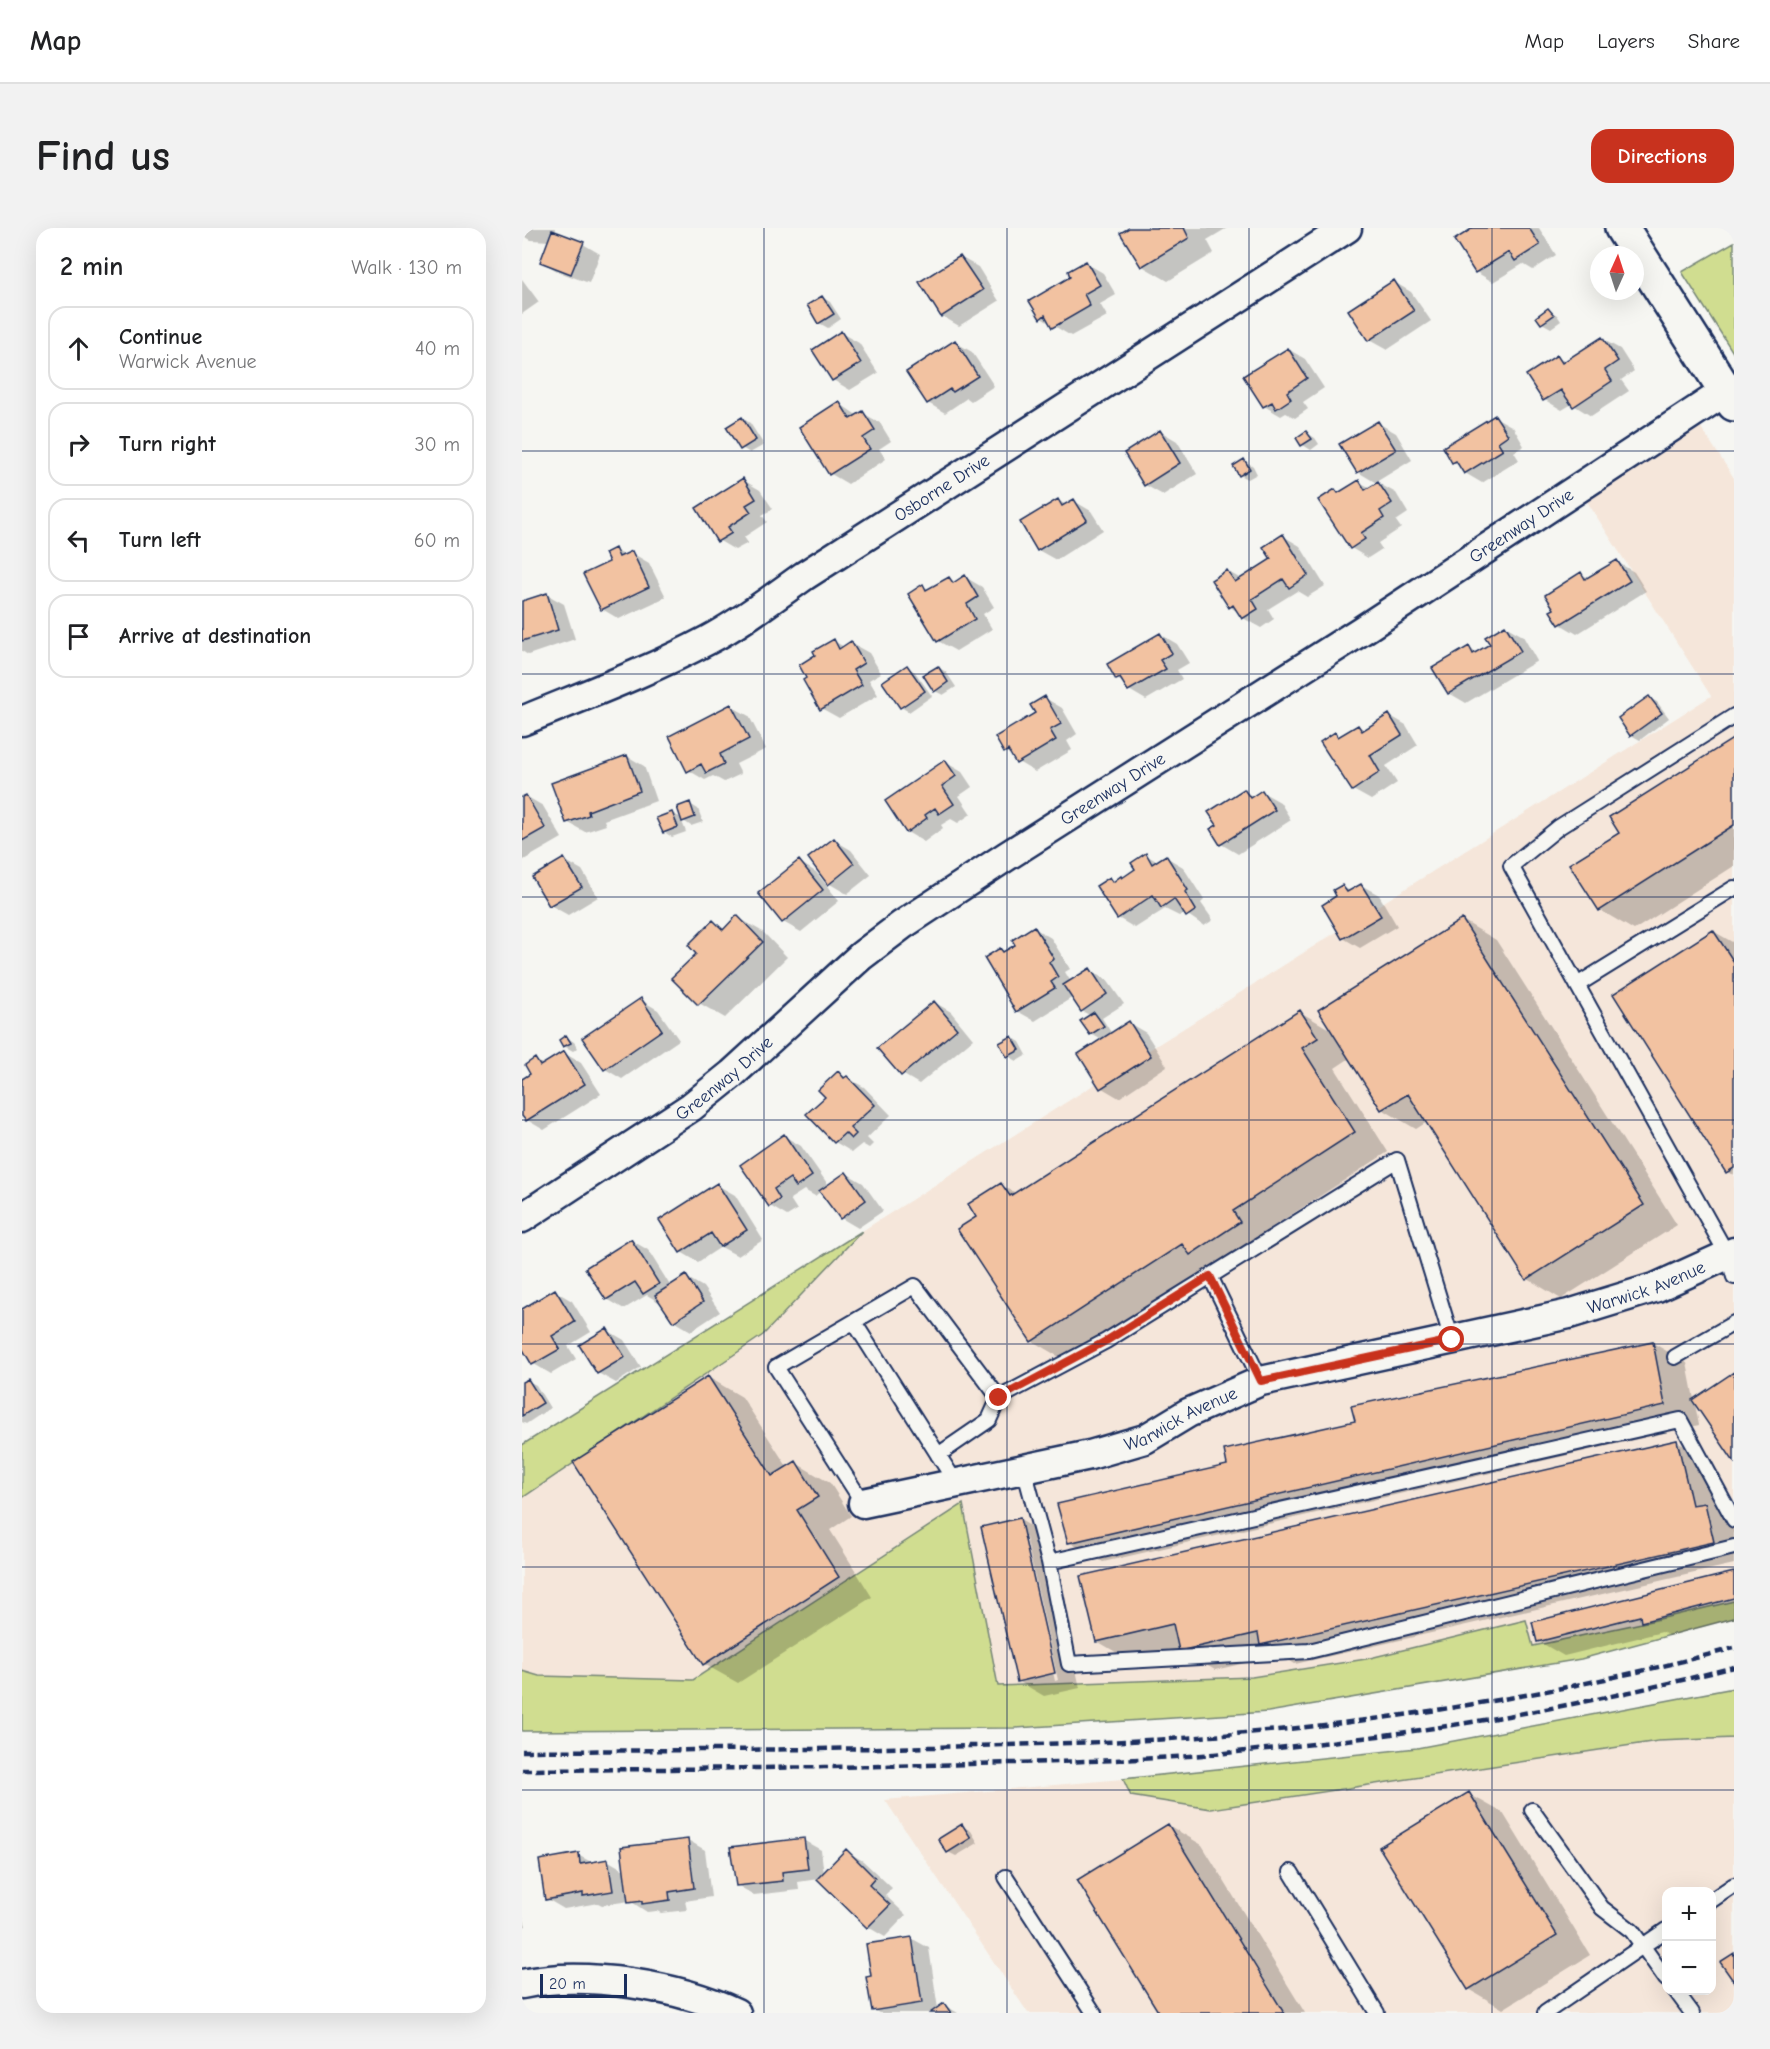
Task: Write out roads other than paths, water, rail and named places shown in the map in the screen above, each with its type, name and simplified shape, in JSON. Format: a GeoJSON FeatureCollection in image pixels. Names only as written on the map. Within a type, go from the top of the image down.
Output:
{"type":"FeatureCollection","features":[{"type":"Feature","properties":{"kind":"main road"},"geometry":{"type":"LineString","coordinates":[[1622,228],[1730,397]]}},
{"type":"Feature","properties":{"kind":"street","name":"Osborne Drive"},"geometry":{"type":"LineString","coordinates":[[522,721],[654,667],[710,639],[763,606],[804,576],[1347,228]]}},
{"type":"Feature","properties":{"kind":"street","name":"Greenway Drive"},"geometry":{"type":"LineString","coordinates":[[522,1218],[691,1107],[732,1074],[861,956],[902,925],[1730,397]]}},
{"type":"Feature","properties":{"kind":"street","name":"Warwick Avenue"},"geometry":{"type":"LineString","coordinates":[[862,1503],[1090,1455],[1145,1439],[1188,1413],[1261,1381],[1569,1314],[1732,1262]]}},
{"type":"Feature","properties":{"kind":"street"},"geometry":{"type":"LineString","coordinates":[[522,1984],[574,1980],[624,1981],[712,2002],[736,2013]]}},
{"type":"Feature","properties":{"kind":"lane"},"geometry":{"type":"LineString","coordinates":[[1732,1262],[1511,866],[1559,827],[1734,716]]}},
{"type":"Feature","properties":{"kind":"lane"},"geometry":{"type":"LineString","coordinates":[[1577,985],[1734,888]]}},
{"type":"Feature","properties":{"kind":"lane"},"geometry":{"type":"LineString","coordinates":[[938,1455],[989,1420],[999,1398],[1106,1341],[1397,1160],[1452,1340]]}},
{"type":"Feature","properties":{"kind":"lane"},"geometry":{"type":"LineString","coordinates":[[1210,1276],[1261,1381]]}},
{"type":"Feature","properties":{"kind":"lane"},"geometry":{"type":"LineString","coordinates":[[862,1503],[776,1367],[915,1286],[999,1398]]}},
{"type":"Feature","properties":{"kind":"lane"},"geometry":{"type":"LineString","coordinates":[[854,1322],[956,1483]]}},
{"type":"Feature","properties":{"kind":"lane"},"geometry":{"type":"LineString","coordinates":[[1675,1357],[1734,1323]]}},
{"type":"Feature","properties":{"kind":"lane"},"geometry":{"type":"LineString","coordinates":[[1049,1563],[1680,1420],[1734,1520]]}},
{"type":"Feature","properties":{"kind":"lane"},"geometry":{"type":"LineString","coordinates":[[1024,1469],[1049,1563],[1069,1664],[1309,1651],[1734,1547]]}},
{"type":"Feature","properties":{"kind":"lane"},"geometry":{"type":"LineString","coordinates":[[1532,1810],[1602,1908],[1632,1931],[1662,1973]]}},
{"type":"Feature","properties":{"kind":"lane"},"geometry":{"type":"LineString","coordinates":[[1291,1872],[1377,2013]]}},
{"type":"Feature","properties":{"kind":"lane"},"geometry":{"type":"LineString","coordinates":[[1006,1877],[1094,2013]]}},
{"type":"Feature","properties":{"kind":"lane"},"geometry":{"type":"LineString","coordinates":[[1716,1897],[1734,1885]]}},
{"type":"Feature","properties":{"kind":"lane"},"geometry":{"type":"LineString","coordinates":[[1545,2013],[1662,1933]]}},
{"type":"Feature","properties":{"kind":"lane"},"geometry":{"type":"LineString","coordinates":[[1679,1995],[1692,2013]]}},
{"type":"Feature","properties":{"kind":"railway"},"geometry":{"type":"LineString","coordinates":[[522,1751],[908,1747],[1167,1739],[1219,1735],[1368,1720],[1492,1701],[1614,1677],[1734,1648]]}},
{"type":"Feature","properties":{"kind":"railway"},"geometry":{"type":"LineString","coordinates":[[522,1770],[1092,1761],[1214,1754],[1345,1740],[1476,1721],[1606,1697],[1734,1667]]}}]}
